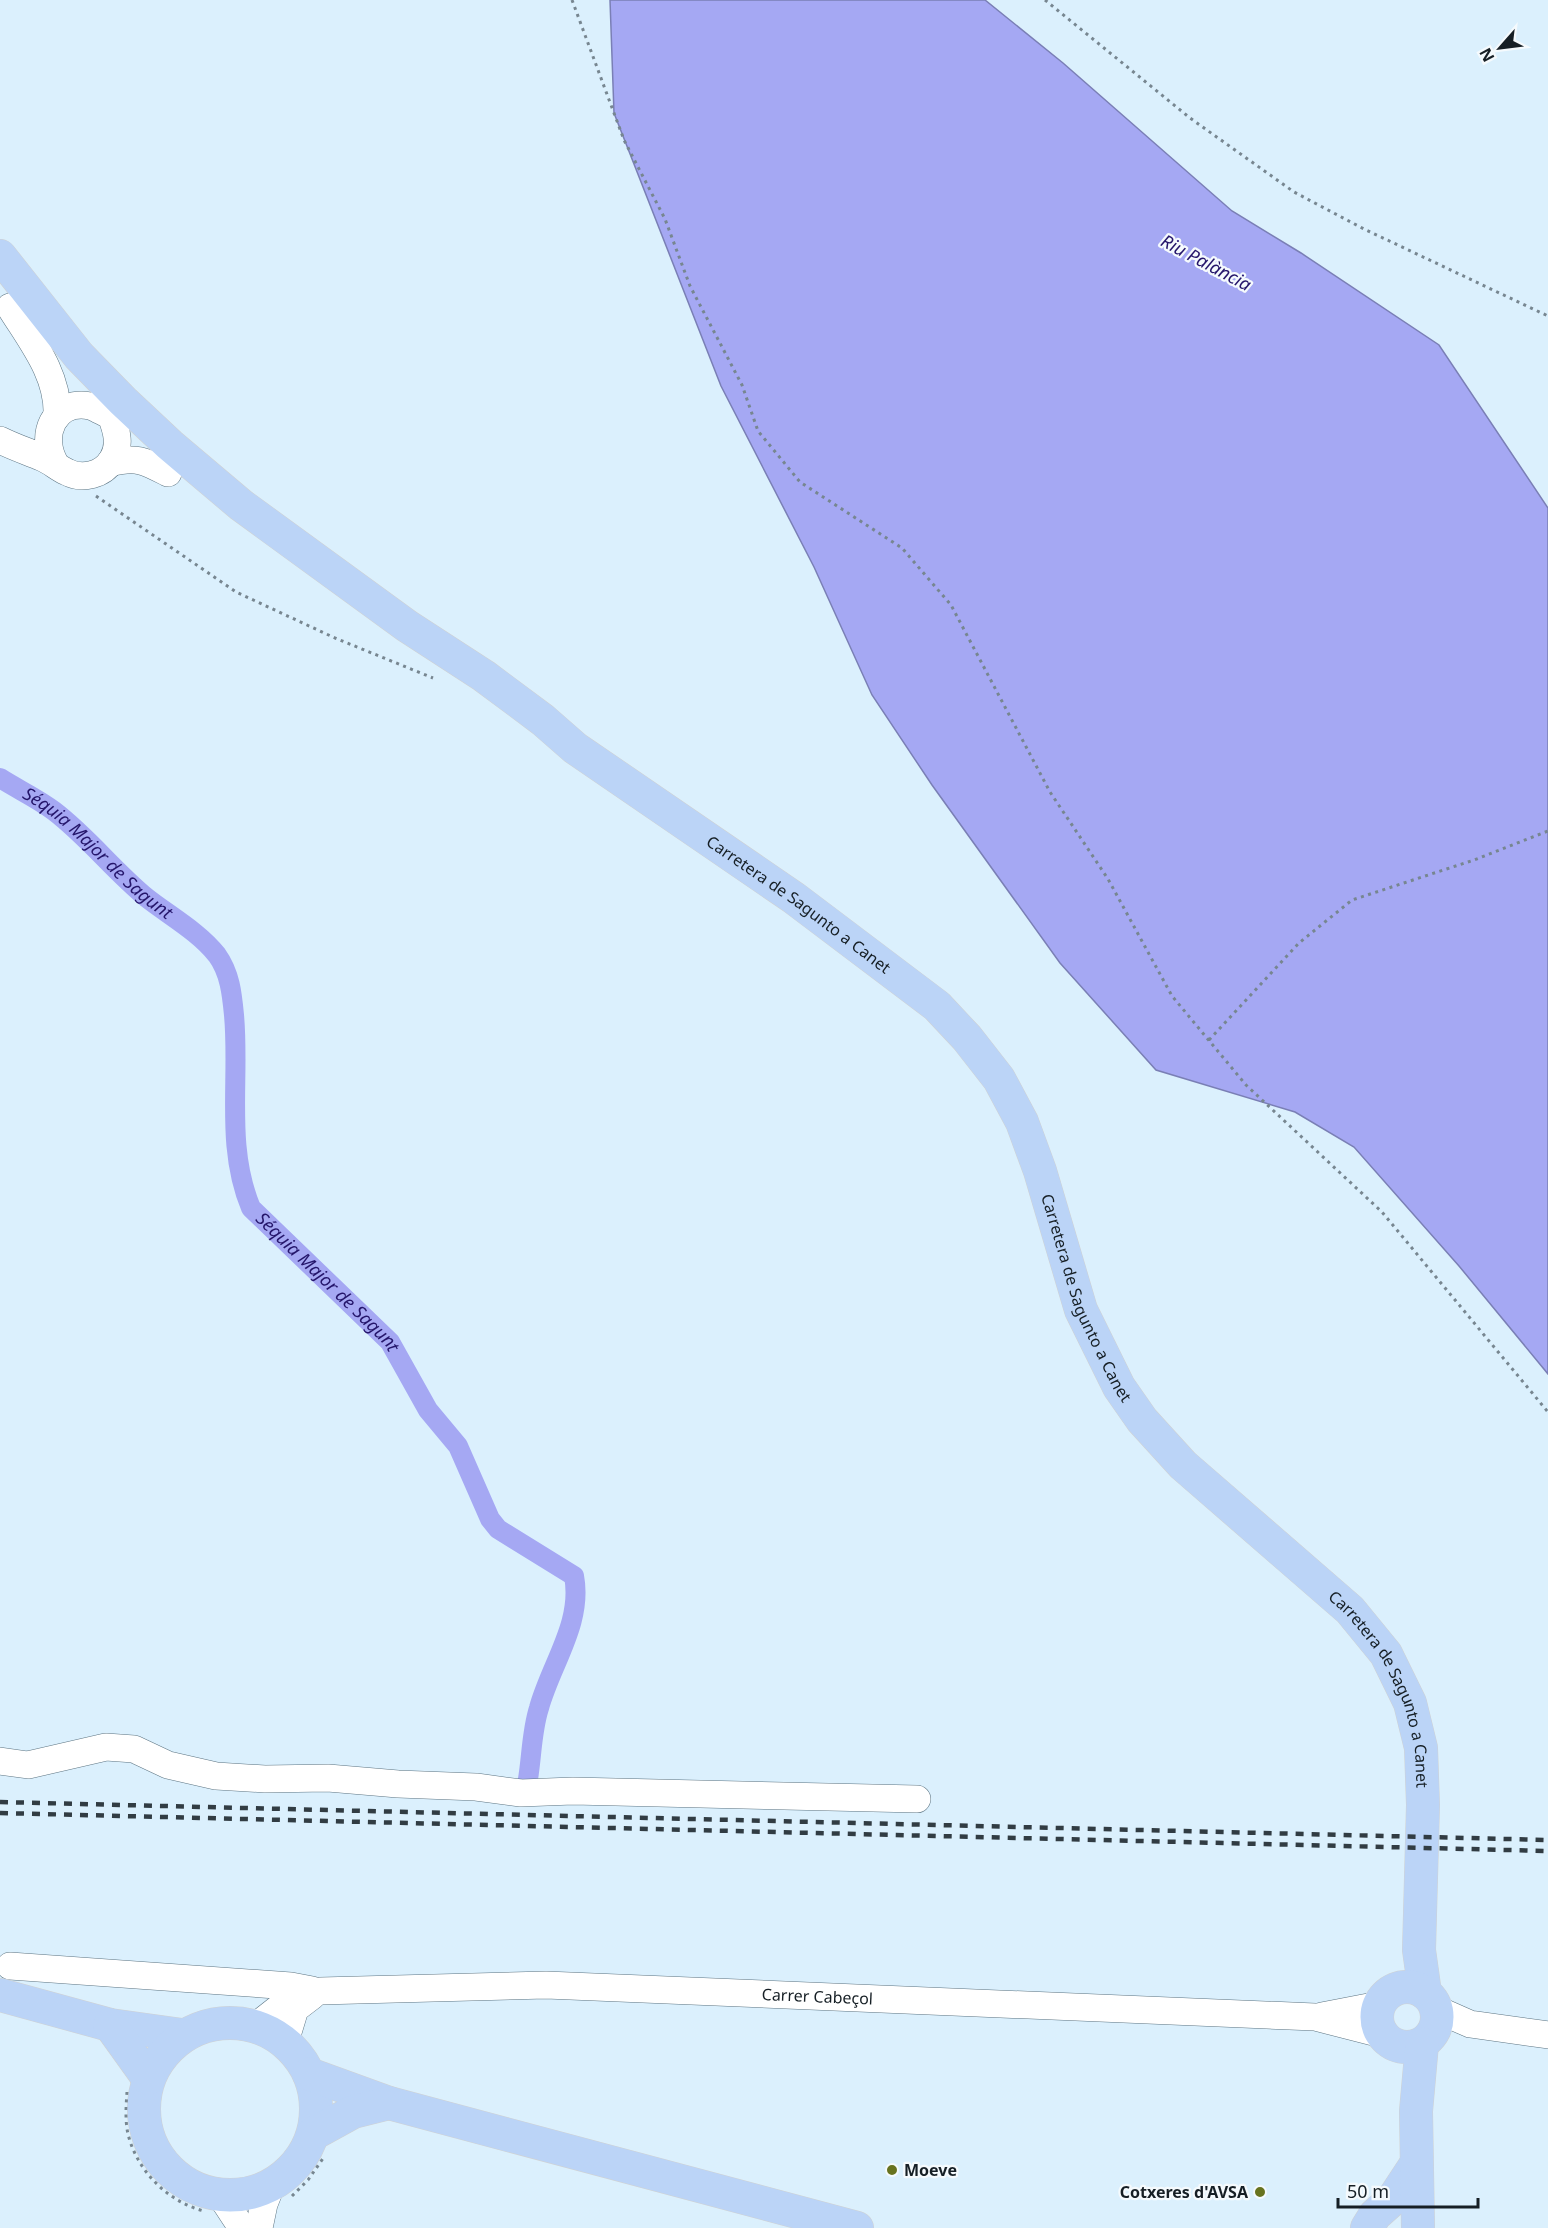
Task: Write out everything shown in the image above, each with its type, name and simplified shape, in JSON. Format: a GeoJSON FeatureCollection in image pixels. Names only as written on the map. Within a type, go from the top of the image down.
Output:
{"type":"FeatureCollection","features":[{"type":"Feature","properties":{"kind":"main road"},"geometry":{"type":"LineString","coordinates":[[0,256],[79,356],[170,445],[242,505],[407,626],[484,676],[543,720],[575,748]]}},
{"type":"Feature","properties":{"kind":"main road"},"geometry":{"type":"LineString","coordinates":[[0,271],[24,306],[106,399],[111,416]]}},
{"type":"Feature","properties":{"kind":"main road"},"geometry":{"type":"LineString","coordinates":[[5,300],[96,403],[151,458],[204,503],[340,599],[533,728],[575,748]]}},
{"type":"Feature","properties":{"kind":"main road"},"geometry":{"type":"LineString","coordinates":[[111,416],[132,425],[206,489],[294,555],[333,580],[368,597]]}},
{"type":"Feature","properties":{"kind":"main road","name":"Carretera de Sagunto a Canet"},"geometry":{"type":"LineString","coordinates":[[575,748],[794,898],[937,1006],[967,1038],[999,1078],[1022,1122],[1081,1310],[1119,1387],[1142,1420],[1183,1465],[1350,1610],[1386,1654],[1410,1703],[1421,1748],[1423,1805],[1419,1950],[1409,2019],[1416,2111],[1418,2228]]}},
{"type":"Feature","properties":{"kind":"main road"},"geometry":{"type":"LineString","coordinates":[[5,1980],[110,2025],[182,2035]]}},
{"type":"Feature","properties":{"kind":"main road"},"geometry":{"type":"LineString","coordinates":[[137,2085],[161,2054],[182,2035],[218,2022],[256,2026],[285,2042],[309,2074],[321,2142]]}},
{"type":"Feature","properties":{"kind":"main road"},"geometry":{"type":"LineString","coordinates":[[110,2025],[137,2085],[142,2117],[155,2155],[183,2183],[213,2204],[247,2195],[279,2192],[297,2164],[353,2112],[389,2103]]}},
{"type":"Feature","properties":{"kind":"main road"},"geometry":{"type":"LineString","coordinates":[[309,2074],[389,2103],[857,2228]]}},
{"type":"Feature","properties":{"kind":"main road"},"geometry":{"type":"LineString","coordinates":[[1366,2228],[1375,2215],[1394,2199],[1416,2164]]}},
{"type":"Feature","properties":{"kind":"street"},"geometry":{"type":"LineString","coordinates":[[5,300],[54,383],[52,425],[47,445],[56,465]]}},
{"type":"Feature","properties":{"kind":"street"},"geometry":{"type":"LineString","coordinates":[[79,405],[90,406],[111,416],[118,440],[116,452],[110,463],[101,471],[90,476],[66,472],[56,465],[11,445],[30,450],[40,444],[52,425],[68,408],[79,405]]}},
{"type":"Feature","properties":{"kind":"street"},"geometry":{"type":"LineString","coordinates":[[110,463],[128,458],[137,459],[146,461],[168,473]]}},
{"type":"Feature","properties":{"kind":"street"},"geometry":{"type":"LineString","coordinates":[[0,1761],[28,1765],[106,1747],[134,1749],[168,1765],[216,1776],[266,1779],[328,1778],[476,1787],[521,1793],[573,1791],[917,1799]]}},
{"type":"Feature","properties":{"kind":"street"},"geometry":{"type":"LineString","coordinates":[[5,1980],[291,1986],[320,1991]]}},
{"type":"Feature","properties":{"kind":"street","name":"Carrer Cabeçol"},"geometry":{"type":"LineString","coordinates":[[256,2026],[289,2000],[320,1991],[546,1985],[1409,2019],[1470,2024],[1548,2035]]}},
{"type":"Feature","properties":{"kind":"street"},"geometry":{"type":"LineString","coordinates":[[285,2042],[295,2008],[320,1991]]}},
{"type":"Feature","properties":{"kind":"street"},"geometry":{"type":"LineString","coordinates":[[260,2228],[264,2204],[279,2192]]}},
{"type":"Feature","properties":{"kind":"street"},"geometry":{"type":"LineString","coordinates":[[213,2204],[242,2228]]}},
{"type":"Feature","properties":{"kind":"path"},"geometry":{"type":"LineString","coordinates":[[572,0],[624,140],[665,219],[690,286],[742,385],[758,431],[800,482],[902,548],[951,605],[1050,792],[1108,879],[1172,996],[1246,1085],[1382,1212],[1548,1412]]}},
{"type":"Feature","properties":{"kind":"path"},"geometry":{"type":"LineString","coordinates":[[1045,0],[1190,118],[1294,192],[1364,229],[1548,316]]}},
{"type":"Feature","properties":{"kind":"path"},"geometry":{"type":"LineString","coordinates":[[102,499],[236,592],[335,638],[433,678]]}},
{"type":"Feature","properties":{"kind":"path"},"geometry":{"type":"LineString","coordinates":[[1209,1040],[1299,944],[1352,900],[1474,860],[1548,831]]}},
{"type":"Feature","properties":{"kind":"path"},"geometry":{"type":"LineString","coordinates":[[137,2085],[126,2111],[128,2134],[140,2161],[164,2192],[179,2201],[213,2204]]}},
{"type":"Feature","properties":{"kind":"path"},"geometry":{"type":"LineString","coordinates":[[279,2192],[309,2180],[321,2142]]}},
{"type":"Feature","properties":{"kind":"water","name":"Riu Palància"},"geometry":{"type":"Polygon","coordinates":[[[610,0],[985,0],[1063,63],[1232,211],[1301,253],[1439,345],[1548,508],[1548,1374],[1459,1266],[1354,1147],[1295,1112],[1156,1070],[1060,963],[932,785],[872,695],[814,567],[721,386],[614,113],[610,0]]]}},
{"type":"Feature","properties":{"kind":"waterway","name":"Séquia Major de Sagunt"},"geometry":{"type":"LineString","coordinates":[[0,778],[54,811],[135,888],[193,932],[217,955],[230,984],[234,1015],[238,1161],[251,1208],[390,1342],[428,1410],[458,1446],[490,1519],[498,1529],[574,1576],[576,1593],[574,1610],[570,1627],[536,1717],[527,1785]]}},
{"type":"Feature","properties":{"kind":"railway"},"geometry":{"type":"LineString","coordinates":[[0,1802],[1548,1840]]}},
{"type":"Feature","properties":{"kind":"railway"},"geometry":{"type":"LineString","coordinates":[[0,1813],[1548,1851]]}},
{"type":"Feature","properties":{"kind":"place","name":"Moeve"},"geometry":{"type":"Point","coordinates":[892,2170]}},
{"type":"Feature","properties":{"kind":"place","name":"Cotxeres d'AVSA"},"geometry":{"type":"Point","coordinates":[1260,2192]}}]}
